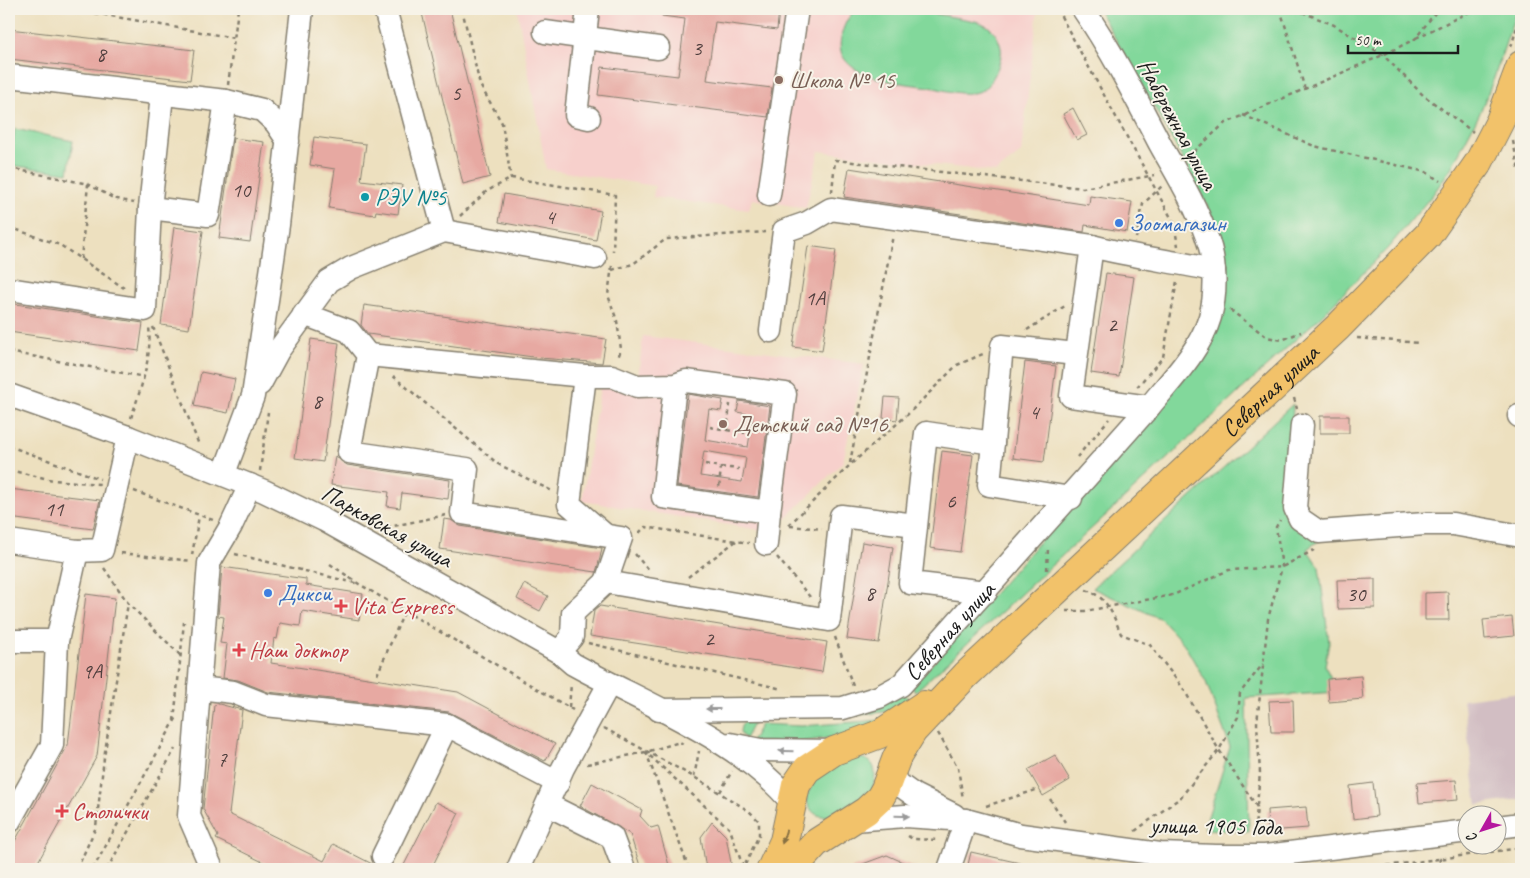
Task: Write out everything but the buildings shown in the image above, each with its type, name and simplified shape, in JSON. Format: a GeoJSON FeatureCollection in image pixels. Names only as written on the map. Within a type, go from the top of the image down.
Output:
{"type":"FeatureCollection","features":[{"type":"Feature","properties":{"kind":"main road","name":"Северная улица"},"geometry":{"type":"LineString","coordinates":[[792,869],[816,843],[848,823],[880,798],[890,778],[897,757],[913,731],[966,675],[1338,327],[1428,235],[1479,162],[1500,121],[1515,58]]}},
{"type":"Feature","properties":{"kind":"main road","name":"Северная улица"},"geometry":{"type":"LineString","coordinates":[[771,869],[784,841],[793,804],[793,792],[800,778],[821,759],[839,749],[864,741],[896,725],[966,675]]}},
{"type":"Feature","properties":{"kind":"main road"},"geometry":{"type":"LineString","coordinates":[[839,749],[855,746],[871,752],[877,757],[890,778]]}},
{"type":"Feature","properties":{"kind":"main road"},"geometry":{"type":"LineString","coordinates":[[793,804],[812,823],[828,828],[848,823]]}},
{"type":"Feature","properties":{"kind":"street"},"geometry":{"type":"LineString","coordinates":[[253,396],[288,140],[302,9]]}},
{"type":"Feature","properties":{"kind":"street"},"geometry":{"type":"LineString","coordinates":[[386,9],[444,231]]}},
{"type":"Feature","properties":{"kind":"street"},"geometry":{"type":"LineString","coordinates":[[588,9],[576,115],[589,118]]}},
{"type":"Feature","properties":{"kind":"street"},"geometry":{"type":"LineString","coordinates":[[769,196],[797,9]]}},
{"type":"Feature","properties":{"kind":"street","name":"Набережная улица"},"geometry":{"type":"LineString","coordinates":[[1083,9],[1097,28],[1174,170],[1206,235],[1214,270]]}},
{"type":"Feature","properties":{"kind":"street"},"geometry":{"type":"LineString","coordinates":[[545,32],[658,48]]}},
{"type":"Feature","properties":{"kind":"street"},"geometry":{"type":"LineString","coordinates":[[9,76],[226,101],[262,110],[276,123],[288,140]]}},
{"type":"Feature","properties":{"kind":"street"},"geometry":{"type":"LineString","coordinates":[[9,289],[145,310],[150,208],[162,95]]}},
{"type":"Feature","properties":{"kind":"street"},"geometry":{"type":"LineString","coordinates":[[150,208],[208,215],[226,101]]}},
{"type":"Feature","properties":{"kind":"street"},"geometry":{"type":"LineString","coordinates":[[772,331],[784,231],[807,223],[831,209],[1092,246],[1133,257],[1180,262],[1214,270]]}},
{"type":"Feature","properties":{"kind":"street"},"geometry":{"type":"LineString","coordinates":[[227,465],[253,396],[278,351],[329,281],[351,268],[444,231],[603,264]]}},
{"type":"Feature","properties":{"kind":"street"},"geometry":{"type":"LineString","coordinates":[[1092,246],[1071,396],[1149,408]]}},
{"type":"Feature","properties":{"kind":"street","name":"Северная улица"},"geometry":{"type":"LineString","coordinates":[[659,710],[810,710],[843,708],[880,697],[901,685],[1071,498],[1184,365],[1198,343],[1209,318],[1213,298],[1214,270]]}},
{"type":"Feature","properties":{"kind":"street"},"geometry":{"type":"LineString","coordinates":[[304,314],[349,331],[368,355],[585,376],[612,376],[637,386],[675,384],[686,381],[784,394],[766,544]]}},
{"type":"Feature","properties":{"kind":"street"},"geometry":{"type":"LineString","coordinates":[[1071,498],[989,485],[1002,346],[1076,354]]}},
{"type":"Feature","properties":{"kind":"street"},"geometry":{"type":"LineString","coordinates":[[368,355],[349,452],[467,469],[462,513],[614,537]]}},
{"type":"Feature","properties":{"kind":"street"},"geometry":{"type":"LineString","coordinates":[[585,376],[569,504],[614,537]]}},
{"type":"Feature","properties":{"kind":"street"},"geometry":{"type":"LineString","coordinates":[[675,384],[663,497],[769,512]]}},
{"type":"Feature","properties":{"kind":"street","name":"Парковская улица"},"geometry":{"type":"LineString","coordinates":[[9,395],[128,437],[227,465],[257,480],[324,520],[565,644],[573,664],[721,742],[766,775],[793,804]]}},
{"type":"Feature","properties":{"kind":"street"},"geometry":{"type":"LineString","coordinates":[[1302,425],[1300,463],[1294,493],[1295,508],[1300,519],[1320,532],[1425,524],[1454,524],[1521,536]]}},
{"type":"Feature","properties":{"kind":"street"},"geometry":{"type":"LineString","coordinates":[[986,592],[910,583],[926,433],[993,443]]}},
{"type":"Feature","properties":{"kind":"street"},"geometry":{"type":"LineString","coordinates":[[9,541],[77,551],[102,550],[128,437]]}},
{"type":"Feature","properties":{"kind":"street"},"geometry":{"type":"LineString","coordinates":[[212,869],[189,816],[209,563],[257,480]]}},
{"type":"Feature","properties":{"kind":"street"},"geometry":{"type":"LineString","coordinates":[[606,582],[829,620],[842,516],[916,525]]}},
{"type":"Feature","properties":{"kind":"street"},"geometry":{"type":"LineString","coordinates":[[565,644],[573,613],[606,582],[614,537]]}},
{"type":"Feature","properties":{"kind":"street"},"geometry":{"type":"LineString","coordinates":[[9,822],[52,745],[57,641],[77,551]]}},
{"type":"Feature","properties":{"kind":"street"},"geometry":{"type":"LineString","coordinates":[[9,641],[57,641]]}},
{"type":"Feature","properties":{"kind":"street"},"geometry":{"type":"LineString","coordinates":[[199,682],[233,692],[266,705],[447,725],[561,775]]}},
{"type":"Feature","properties":{"kind":"street"},"geometry":{"type":"LineString","coordinates":[[518,869],[561,775],[609,684]]}},
{"type":"Feature","properties":{"kind":"street"},"geometry":{"type":"LineString","coordinates":[[745,747],[736,742],[731,727],[741,715],[762,709]]}},
{"type":"Feature","properties":{"kind":"street"},"geometry":{"type":"LineString","coordinates":[[383,856],[447,725]]}},
{"type":"Feature","properties":{"kind":"street","name":"Парковская улица"},"geometry":{"type":"LineString","coordinates":[[721,742],[761,750],[839,749]]}},
{"type":"Feature","properties":{"kind":"street"},"geometry":{"type":"LineString","coordinates":[[907,743],[902,767],[914,795]]}},
{"type":"Feature","properties":{"kind":"street","name":"улица 1905 Года"},"geometry":{"type":"LineString","coordinates":[[890,778],[914,795],[1021,835],[1160,854],[1261,856],[1458,832]]}},
{"type":"Feature","properties":{"kind":"street"},"geometry":{"type":"LineString","coordinates":[[548,805],[612,837],[624,869]]}},
{"type":"Feature","properties":{"kind":"street"},"geometry":{"type":"LineString","coordinates":[[949,869],[961,811]]}},
{"type":"Feature","properties":{"kind":"street","name":"улица 1905 Года"},"geometry":{"type":"LineString","coordinates":[[848,823],[961,811]]}},
{"type":"Feature","properties":{"kind":"street"},"geometry":{"type":"LineString","coordinates":[[1508,826],[1521,824]]}},
{"type":"Feature","properties":{"kind":"path"},"geometry":{"type":"LineString","coordinates":[[72,9],[234,38]]}},
{"type":"Feature","properties":{"kind":"path"},"geometry":{"type":"LineString","coordinates":[[226,101],[238,9]]}},
{"type":"Feature","properties":{"kind":"path"},"geometry":{"type":"LineString","coordinates":[[462,9],[480,85],[502,122],[511,178]]}},
{"type":"Feature","properties":{"kind":"path"},"geometry":{"type":"LineString","coordinates":[[1056,9],[1150,176],[1174,223],[1180,262],[1163,357],[1073,463]]}},
{"type":"Feature","properties":{"kind":"path"},"geometry":{"type":"LineString","coordinates":[[1280,9],[1305,89]]}},
{"type":"Feature","properties":{"kind":"path"},"geometry":{"type":"LineString","coordinates":[[1295,9],[1334,24],[1383,55],[1423,95],[1476,134],[1479,127]]}},
{"type":"Feature","properties":{"kind":"path"},"geometry":{"type":"LineString","coordinates":[[1415,39],[1438,9]]}},
{"type":"Feature","properties":{"kind":"path"},"geometry":{"type":"LineString","coordinates":[[1133,257],[1143,204],[1158,192],[1174,170],[1224,124],[1383,55],[1475,9]]}},
{"type":"Feature","properties":{"kind":"path"},"geometry":{"type":"LineString","coordinates":[[1515,58],[1521,14]]}},
{"type":"Feature","properties":{"kind":"path"},"geometry":{"type":"LineString","coordinates":[[1243,115],[1314,146],[1426,172],[1446,185]]}},
{"type":"Feature","properties":{"kind":"path"},"geometry":{"type":"LineString","coordinates":[[1507,144],[1512,136],[1519,171]]}},
{"type":"Feature","properties":{"kind":"path"},"geometry":{"type":"LineString","coordinates":[[831,209],[835,160],[1082,188],[1174,170]]}},
{"type":"Feature","properties":{"kind":"path"},"geometry":{"type":"LineString","coordinates":[[9,168],[88,184],[113,198],[150,208]]}},
{"type":"Feature","properties":{"kind":"path"},"geometry":{"type":"LineString","coordinates":[[444,231],[487,191],[511,178],[615,195],[603,264],[608,295],[617,321],[621,349],[612,376]]}},
{"type":"Feature","properties":{"kind":"path"},"geometry":{"type":"LineString","coordinates":[[81,259],[88,184]]}},
{"type":"Feature","properties":{"kind":"path"},"geometry":{"type":"LineString","coordinates":[[850,465],[896,218]]}},
{"type":"Feature","properties":{"kind":"path"},"geometry":{"type":"LineString","coordinates":[[603,264],[632,264],[666,239],[784,231]]}},
{"type":"Feature","properties":{"kind":"path"},"geometry":{"type":"LineString","coordinates":[[1027,330],[1085,293]]}},
{"type":"Feature","properties":{"kind":"path"},"geometry":{"type":"LineString","coordinates":[[1213,298],[1267,337],[1282,340],[1306,329]]}},
{"type":"Feature","properties":{"kind":"path"},"geometry":{"type":"LineString","coordinates":[[152,326],[200,446],[191,443]]}},
{"type":"Feature","properties":{"kind":"path"},"geometry":{"type":"LineString","coordinates":[[1357,331],[1350,338],[1420,343]]}},
{"type":"Feature","properties":{"kind":"path"},"geometry":{"type":"LineString","coordinates":[[840,530],[789,525],[850,465],[907,415],[957,365],[1002,346]]}},
{"type":"Feature","properties":{"kind":"path"},"geometry":{"type":"LineString","coordinates":[[9,352],[144,377]]}},
{"type":"Feature","properties":{"kind":"path"},"geometry":{"type":"LineString","coordinates":[[368,355],[498,464],[550,489],[569,504]]}},
{"type":"Feature","properties":{"kind":"path"},"geometry":{"type":"LineString","coordinates":[[726,430],[733,388]]}},
{"type":"Feature","properties":{"kind":"path"},"geometry":{"type":"LineString","coordinates":[[710,427],[745,433]]}},
{"type":"Feature","properties":{"kind":"path"},"geometry":{"type":"LineString","coordinates":[[705,464],[739,469]]}},
{"type":"Feature","properties":{"kind":"path"},"geometry":{"type":"LineString","coordinates":[[227,465],[257,480]]}},
{"type":"Feature","properties":{"kind":"path"},"geometry":{"type":"LineString","coordinates":[[716,504],[721,467]]}},
{"type":"Feature","properties":{"kind":"path"},"geometry":{"type":"LineString","coordinates":[[9,470],[53,480],[117,485]]}},
{"type":"Feature","properties":{"kind":"path"},"geometry":{"type":"LineString","coordinates":[[1261,856],[1257,807],[1260,773],[1257,723],[1268,619],[1282,567],[1276,527],[1294,493]]}},
{"type":"Feature","properties":{"kind":"path"},"geometry":{"type":"LineString","coordinates":[[387,534],[378,529],[462,513]]}},
{"type":"Feature","properties":{"kind":"path"},"geometry":{"type":"LineString","coordinates":[[614,537],[636,536],[645,527],[766,544],[810,598]]}},
{"type":"Feature","properties":{"kind":"path"},"geometry":{"type":"LineString","coordinates":[[614,537],[668,592],[736,541]]}},
{"type":"Feature","properties":{"kind":"path"},"geometry":{"type":"LineString","coordinates":[[1062,611],[1085,611],[1173,595],[1229,570],[1282,567],[1315,549]]}},
{"type":"Feature","properties":{"kind":"path"},"geometry":{"type":"LineString","coordinates":[[102,550],[101,564],[128,603],[199,682]]}},
{"type":"Feature","properties":{"kind":"path"},"geometry":{"type":"LineString","coordinates":[[330,564],[359,584],[589,720],[694,777],[749,811],[759,821],[759,835],[744,868]]}},
{"type":"Feature","properties":{"kind":"path"},"geometry":{"type":"LineString","coordinates":[[1046,577],[1054,570]]}},
{"type":"Feature","properties":{"kind":"path"},"geometry":{"type":"LineString","coordinates":[[1078,588],[1102,597],[1109,607],[1121,634],[1150,645],[1178,681],[1219,750],[1257,807]]}},
{"type":"Feature","properties":{"kind":"path"},"geometry":{"type":"LineString","coordinates":[[77,869],[96,827],[104,758],[128,603]]}},
{"type":"Feature","properties":{"kind":"path"},"geometry":{"type":"LineString","coordinates":[[377,675],[405,610]]}},
{"type":"Feature","properties":{"kind":"path"},"geometry":{"type":"LineString","coordinates":[[829,620],[854,690],[861,686]]}},
{"type":"Feature","properties":{"kind":"path"},"geometry":{"type":"LineString","coordinates":[[565,644],[605,647],[783,689]]}},
{"type":"Feature","properties":{"kind":"path"},"geometry":{"type":"LineString","coordinates":[[1141,836],[1132,834],[1180,798],[1219,750],[1238,717],[1240,693],[1264,662]]}},
{"type":"Feature","properties":{"kind":"path"},"geometry":{"type":"LineString","coordinates":[[93,869],[182,707]]}},
{"type":"Feature","properties":{"kind":"path"},"geometry":{"type":"LineString","coordinates":[[936,728],[960,774],[963,803],[961,811]]}},
{"type":"Feature","properties":{"kind":"path"},"geometry":{"type":"LineString","coordinates":[[561,775],[680,742],[686,745]]}},
{"type":"Feature","properties":{"kind":"path"},"geometry":{"type":"LineString","coordinates":[[108,869],[178,743]]}},
{"type":"Feature","properties":{"kind":"path"},"geometry":{"type":"LineString","coordinates":[[693,748],[699,750],[694,777]]}},
{"type":"Feature","properties":{"kind":"path"},"geometry":{"type":"LineString","coordinates":[[646,752],[730,829],[744,868]]}},
{"type":"Feature","properties":{"kind":"path"},"geometry":{"type":"LineString","coordinates":[[646,752],[689,869]]}},
{"type":"Feature","properties":{"kind":"path"},"geometry":{"type":"LineString","coordinates":[[989,810],[980,808],[1036,790]]}},
{"type":"Feature","properties":{"kind":"path"},"geometry":{"type":"LineString","coordinates":[[1050,799],[1068,828]]}},
{"type":"Feature","properties":{"kind":"path"},"geometry":{"type":"LineString","coordinates":[[1363,869],[1521,848]]}},
{"type":"Feature","properties":{"kind":"path"},"geometry":{"type":"LineString","coordinates":[[1436,869],[1440,858]]}},
{"type":"Feature","properties":{"kind":"shaded area","name":"Школа № 15"},"geometry":{"type":"Polygon","coordinates":[[[517,9],[1038,10],[1021,153],[996,172],[819,151],[806,208],[752,199],[749,210],[653,197],[655,186],[546,169],[517,9]]]}},
{"type":"Feature","properties":{"kind":"shaded area","name":"Детский сад №16"},"geometry":{"type":"Polygon","coordinates":[[[643,336],[864,364],[843,462],[772,532],[582,501],[601,381],[637,385],[643,336]]]}},
{"type":"Feature","properties":{"kind":"shaded area"},"geometry":{"type":"Polygon","coordinates":[[[1521,692],[1521,799],[1477,805],[1463,699],[1521,692]]]}},
{"type":"Feature","properties":{"kind":"green space"},"geometry":{"type":"Polygon","coordinates":[[[857,9],[903,9],[976,21],[986,25],[997,36],[1001,48],[996,73],[983,89],[978,92],[967,93],[888,81],[858,70],[847,62],[841,52],[843,29],[846,22],[857,9]]]}},
{"type":"Feature","properties":{"kind":"green space"},"geometry":{"type":"Polygon","coordinates":[[[1098,9],[1517,9],[1494,78],[1479,115],[1451,168],[1434,193],[1387,249],[1319,318],[915,692],[912,687],[1207,350],[1223,308],[1227,285],[1226,262],[1214,222],[1202,195],[1162,120],[1098,9]]]}},
{"type":"Feature","properties":{"kind":"green space"},"geometry":{"type":"Polygon","coordinates":[[[15,129],[73,141],[68,173],[9,165],[15,129]]]}},
{"type":"Feature","properties":{"kind":"green space"},"geometry":{"type":"Polygon","coordinates":[[[1293,404],[1289,518],[1320,540],[1307,549],[1319,567],[1329,642],[1325,666],[1338,692],[1246,698],[1249,832],[1204,829],[1230,747],[1206,682],[1184,644],[1161,619],[1092,588],[1293,404]]]}},
{"type":"Feature","properties":{"kind":"green space"},"geometry":{"type":"Polygon","coordinates":[[[903,693],[908,698],[891,711],[850,716],[903,693]]]}},
{"type":"Feature","properties":{"kind":"green space"},"geometry":{"type":"Polygon","coordinates":[[[756,718],[745,739],[740,733],[742,724],[749,719],[756,718]]]}},
{"type":"Feature","properties":{"kind":"green space"},"geometry":{"type":"Polygon","coordinates":[[[883,720],[855,734],[794,743],[751,742],[761,724],[801,726],[883,720]]]}},
{"type":"Feature","properties":{"kind":"green space"},"geometry":{"type":"Polygon","coordinates":[[[851,758],[866,760],[874,767],[875,778],[872,792],[835,814],[817,815],[810,809],[806,797],[816,777],[851,758]]]}},
{"type":"Feature","properties":{"kind":"place","name":"Школа № 15"},"geometry":{"type":"Point","coordinates":[779,80]}},
{"type":"Feature","properties":{"kind":"place","name":"РЭУ №5"},"geometry":{"type":"Point","coordinates":[365,197]}},
{"type":"Feature","properties":{"kind":"place","name":"Зоомагазин"},"geometry":{"type":"Point","coordinates":[1119,223]}},
{"type":"Feature","properties":{"kind":"place","name":"Детский сад №16"},"geometry":{"type":"Point","coordinates":[723,424]}},
{"type":"Feature","properties":{"kind":"place","name":"Дикси"},"geometry":{"type":"Point","coordinates":[268,593]}},
{"type":"Feature","properties":{"kind":"place","name":"Vita Express"},"geometry":{"type":"Point","coordinates":[341,606]}},
{"type":"Feature","properties":{"kind":"place","name":"Наш доктор"},"geometry":{"type":"Point","coordinates":[239,650]}},
{"type":"Feature","properties":{"kind":"place","name":"Столички"},"geometry":{"type":"Point","coordinates":[62,811]}}]}
